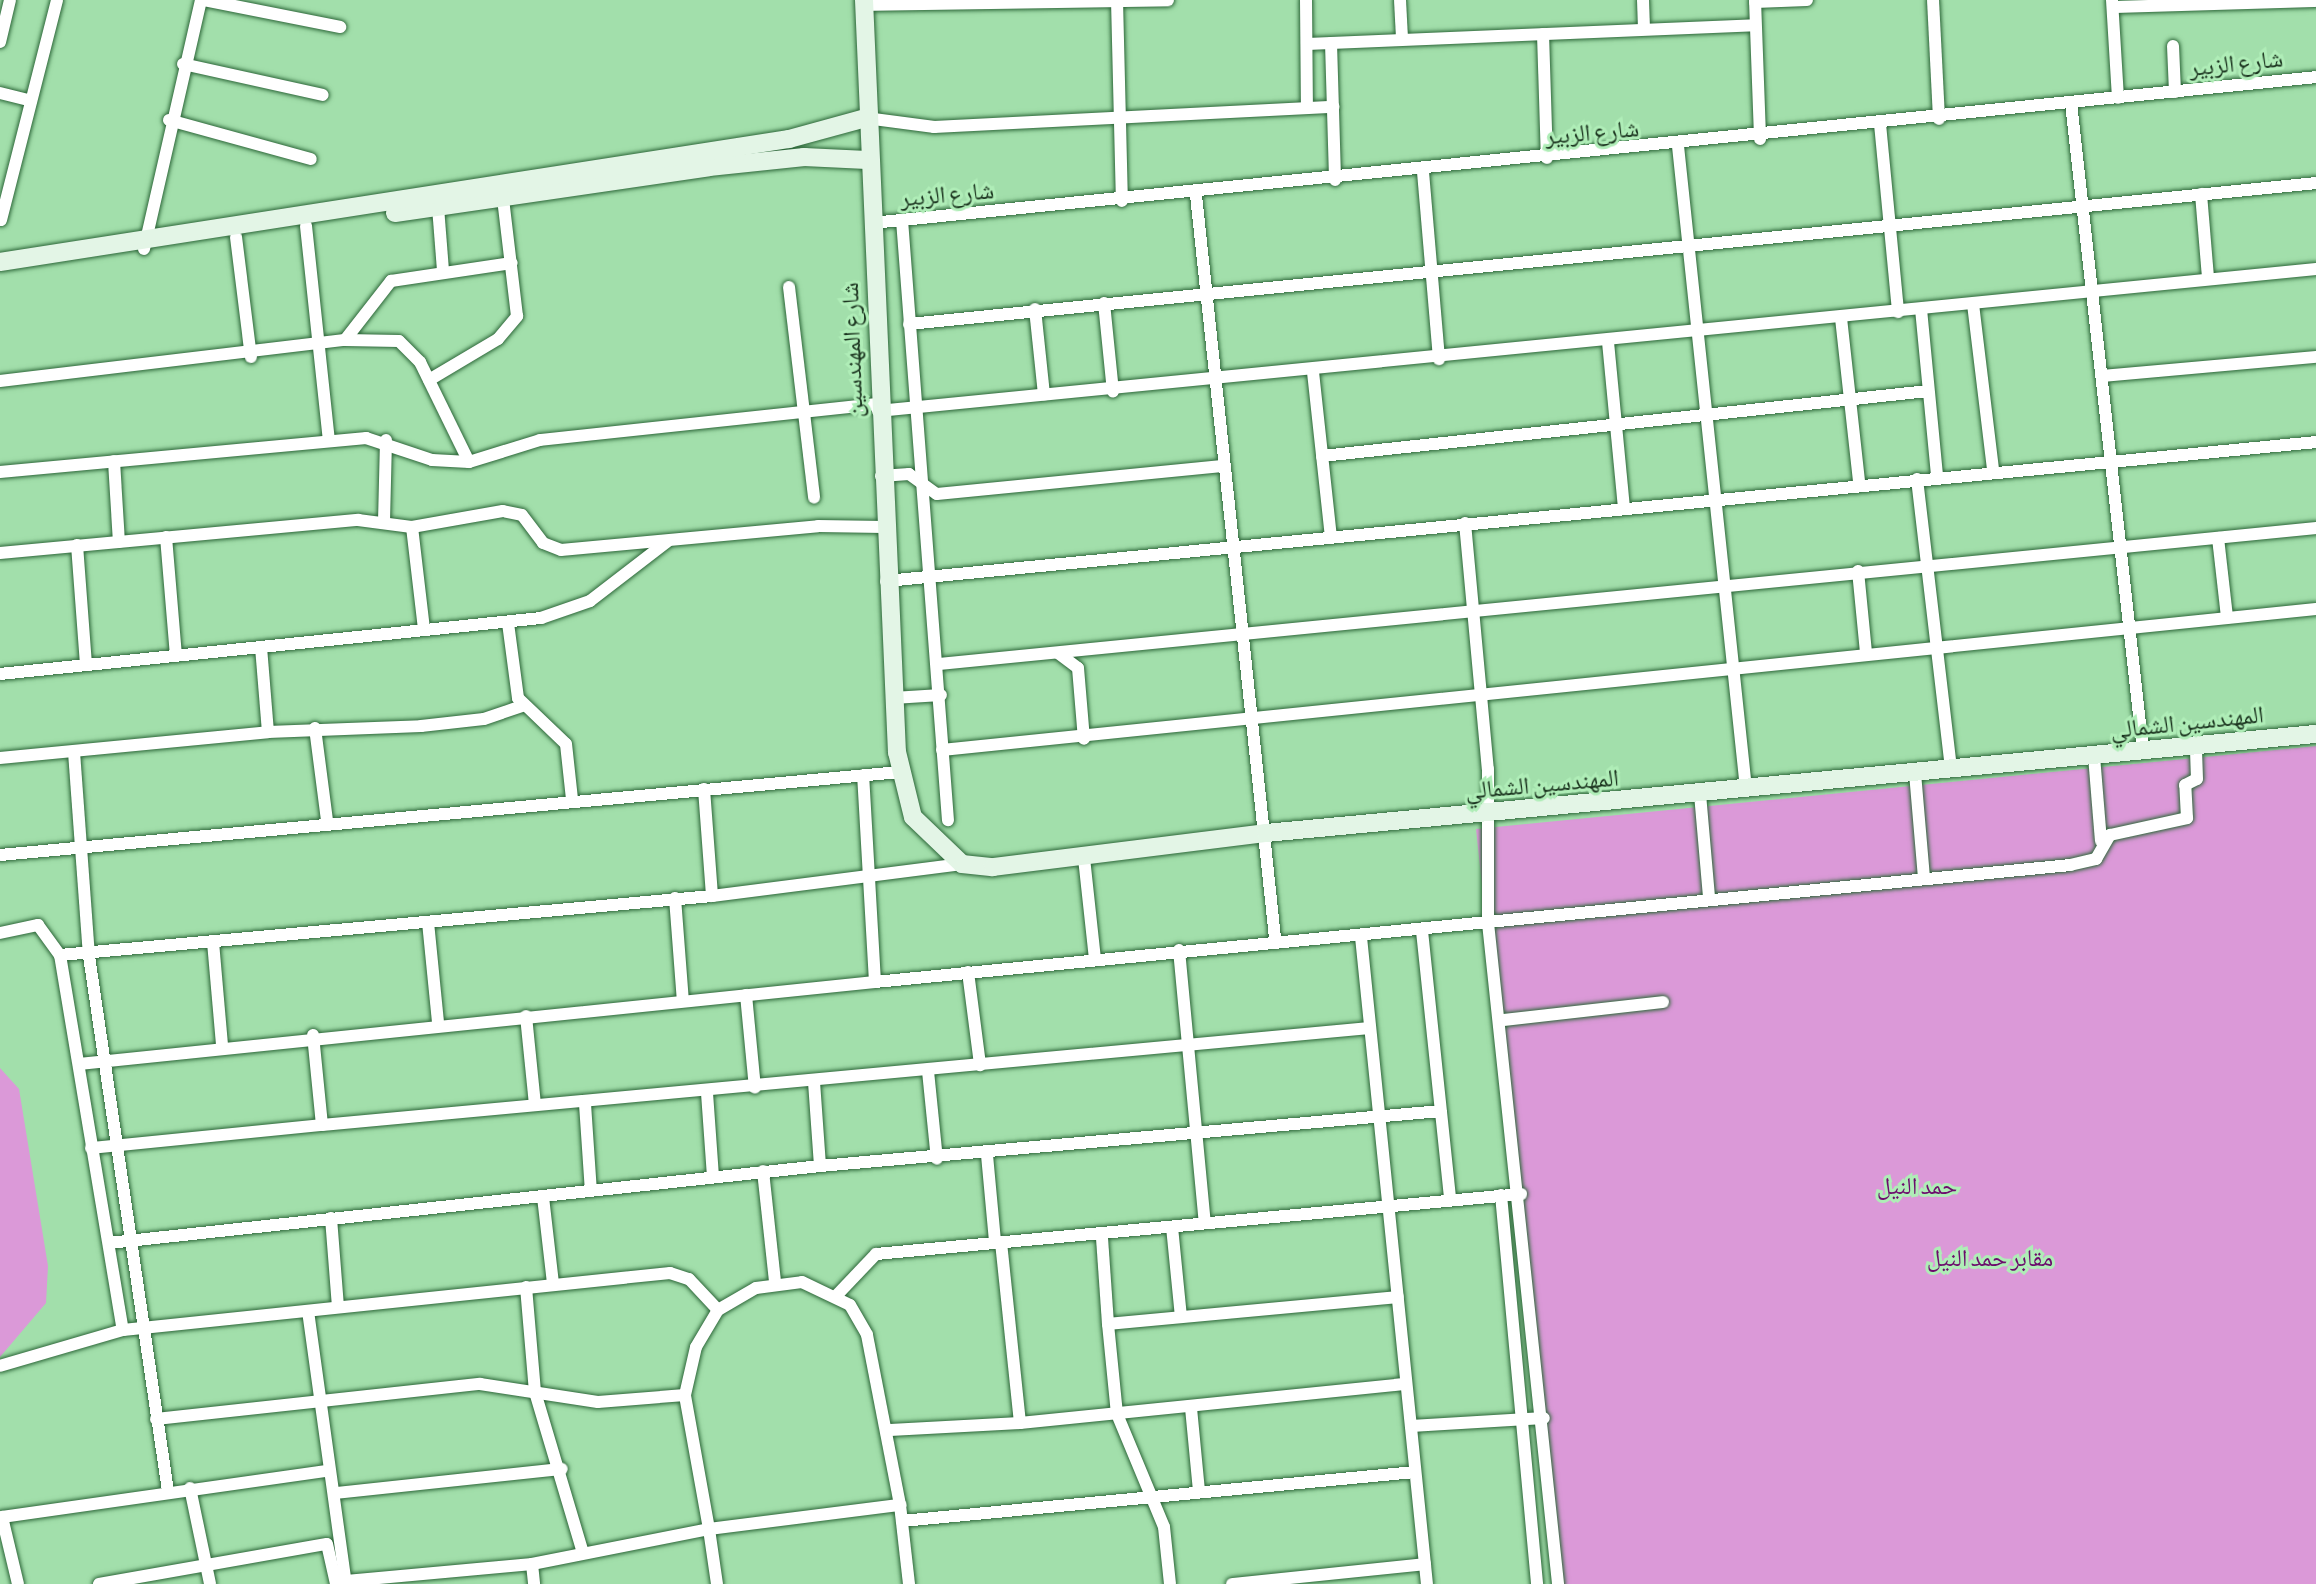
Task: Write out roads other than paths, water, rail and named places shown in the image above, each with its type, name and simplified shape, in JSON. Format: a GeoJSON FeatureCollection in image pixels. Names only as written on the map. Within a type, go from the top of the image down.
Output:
{"type":"FeatureCollection","features":[{"type":"Feature","properties":{"kind":"main road","name":"شارع المهندسين"},"geometry":{"type":"LineString","coordinates":[[864,3],[880,476],[893,698]]}},
{"type":"Feature","properties":{"kind":"main road"},"geometry":{"type":"LineString","coordinates":[[0,271],[144,244],[236,237],[438,207],[463,197],[503,198],[816,134],[866,118]]}},
{"type":"Feature","properties":{"kind":"main road"},"geometry":{"type":"LineString","coordinates":[[0,262],[144,244],[637,170],[804,157],[867,160]]}},
{"type":"Feature","properties":{"kind":"main road"},"geometry":{"type":"LineString","coordinates":[[893,698],[900,772],[918,824],[962,864]]}},
{"type":"Feature","properties":{"kind":"main road","name":"المهندسين الشمالي"},"geometry":{"type":"LineString","coordinates":[[962,864],[1084,858],[1266,833],[2316,734]]}},
{"type":"Feature","properties":{"kind":"street"},"geometry":{"type":"LineString","coordinates":[[1,220],[28,100],[57,0]]}},
{"type":"Feature","properties":{"kind":"street"},"geometry":{"type":"LineString","coordinates":[[144,244],[169,120],[202,0],[340,27]]}},
{"type":"Feature","properties":{"kind":"street"},"geometry":{"type":"LineString","coordinates":[[1117,0],[1122,201]]}},
{"type":"Feature","properties":{"kind":"street"},"geometry":{"type":"LineString","coordinates":[[864,3],[1168,0]]}},
{"type":"Feature","properties":{"kind":"street"},"geometry":{"type":"LineString","coordinates":[[1306,0],[1307,108]]}},
{"type":"Feature","properties":{"kind":"street"},"geometry":{"type":"LineString","coordinates":[[1400,0],[1402,39]]}},
{"type":"Feature","properties":{"kind":"street"},"geometry":{"type":"LineString","coordinates":[[1643,0],[1644,29]]}},
{"type":"Feature","properties":{"kind":"street"},"geometry":{"type":"LineString","coordinates":[[1760,139],[1755,1],[1807,0]]}},
{"type":"Feature","properties":{"kind":"street"},"geometry":{"type":"LineString","coordinates":[[1933,0],[1939,119]]}},
{"type":"Feature","properties":{"kind":"street"},"geometry":{"type":"LineString","coordinates":[[2118,98],[2112,3],[2316,1]]}},
{"type":"Feature","properties":{"kind":"street"},"geometry":{"type":"LineString","coordinates":[[0,42],[6,5]]}},
{"type":"Feature","properties":{"kind":"street"},"geometry":{"type":"LineString","coordinates":[[1307,44],[1755,25]]}},
{"type":"Feature","properties":{"kind":"street"},"geometry":{"type":"LineString","coordinates":[[1543,34],[1547,158]]}},
{"type":"Feature","properties":{"kind":"street"},"geometry":{"type":"LineString","coordinates":[[1331,43],[1335,180]]}},
{"type":"Feature","properties":{"kind":"street"},"geometry":{"type":"LineString","coordinates":[[2173,46],[2175,92]]}},
{"type":"Feature","properties":{"kind":"street"},"geometry":{"type":"LineString","coordinates":[[183,64],[323,95]]}},
{"type":"Feature","properties":{"kind":"street","name":"شارع الزبير"},"geometry":{"type":"LineString","coordinates":[[872,223],[1196,195],[1760,139],[2316,77]]}},
{"type":"Feature","properties":{"kind":"street"},"geometry":{"type":"LineString","coordinates":[[0,93],[28,100]]}},
{"type":"Feature","properties":{"kind":"street"},"geometry":{"type":"LineString","coordinates":[[2071,103],[2090,291],[2124,550],[2143,751]]}},
{"type":"Feature","properties":{"kind":"street"},"geometry":{"type":"LineString","coordinates":[[866,118],[934,127],[1333,107]]}},
{"type":"Feature","properties":{"kind":"street"},"geometry":{"type":"LineString","coordinates":[[169,120],[311,159]]}},
{"type":"Feature","properties":{"kind":"street"},"geometry":{"type":"LineString","coordinates":[[1880,124],[1898,312]]}},
{"type":"Feature","properties":{"kind":"street"},"geometry":{"type":"LineString","coordinates":[[1678,146],[1697,331],[1729,583],[1746,789]]}},
{"type":"Feature","properties":{"kind":"street"},"geometry":{"type":"LineString","coordinates":[[1423,172],[1439,359]]}},
{"type":"Feature","properties":{"kind":"street"},"geometry":{"type":"LineString","coordinates":[[909,324],[1035,309],[1205,296],[1689,242],[2316,183]]}},
{"type":"Feature","properties":{"kind":"street"},"geometry":{"type":"LineString","coordinates":[[2201,194],[2208,277]]}},
{"type":"Feature","properties":{"kind":"street"},"geometry":{"type":"LineString","coordinates":[[1196,195],[1275,938]]}},
{"type":"Feature","properties":{"kind":"street"},"geometry":{"type":"LineString","coordinates":[[429,380],[510,325],[519,307],[503,198]]}},
{"type":"Feature","properties":{"kind":"street"},"geometry":{"type":"LineString","coordinates":[[438,207],[443,271]]}},
{"type":"Feature","properties":{"kind":"street"},"geometry":{"type":"LineString","coordinates":[[902,220],[920,481],[939,664],[948,820]]}},
{"type":"Feature","properties":{"kind":"street"},"geometry":{"type":"LineString","coordinates":[[306,226],[329,440]]}},
{"type":"Feature","properties":{"kind":"street"},"geometry":{"type":"LineString","coordinates":[[236,237],[251,357]]}},
{"type":"Feature","properties":{"kind":"street"},"geometry":{"type":"LineString","coordinates":[[345,340],[391,281],[512,263]]}},
{"type":"Feature","properties":{"kind":"street"},"geometry":{"type":"LineString","coordinates":[[0,472],[329,440],[386,440],[432,460],[469,462],[540,440],[803,410],[917,407],[1113,392],[1841,318],[2208,277],[2316,269]]}},
{"type":"Feature","properties":{"kind":"street"},"geometry":{"type":"LineString","coordinates":[[789,287],[814,498]]}},
{"type":"Feature","properties":{"kind":"street"},"geometry":{"type":"LineString","coordinates":[[1104,303],[1113,392]]}},
{"type":"Feature","properties":{"kind":"street"},"geometry":{"type":"LineString","coordinates":[[1973,304],[1993,470]]}},
{"type":"Feature","properties":{"kind":"street"},"geometry":{"type":"LineString","coordinates":[[1035,309],[1044,395]]}},
{"type":"Feature","properties":{"kind":"street"},"geometry":{"type":"LineString","coordinates":[[1921,309],[1937,476]]}},
{"type":"Feature","properties":{"kind":"street"},"geometry":{"type":"LineString","coordinates":[[1841,318],[1859,482]]}},
{"type":"Feature","properties":{"kind":"street"},"geometry":{"type":"LineString","coordinates":[[0,381],[320,349],[345,340],[399,341],[429,380],[469,462]]}},
{"type":"Feature","properties":{"kind":"street"},"geometry":{"type":"LineString","coordinates":[[1608,342],[1624,508]]}},
{"type":"Feature","properties":{"kind":"street"},"geometry":{"type":"LineString","coordinates":[[2102,376],[2316,357]]}},
{"type":"Feature","properties":{"kind":"street"},"geometry":{"type":"LineString","coordinates":[[1313,372],[1331,538]]}},
{"type":"Feature","properties":{"kind":"street"},"geometry":{"type":"LineString","coordinates":[[1322,456],[1618,428],[1928,391]]}},
{"type":"Feature","properties":{"kind":"street"},"geometry":{"type":"LineString","coordinates":[[384,522],[386,440]]}},
{"type":"Feature","properties":{"kind":"street"},"geometry":{"type":"LineString","coordinates":[[886,581],[1718,500],[1859,482],[2316,442]]}},
{"type":"Feature","properties":{"kind":"street"},"geometry":{"type":"LineString","coordinates":[[114,461],[119,542]]}},
{"type":"Feature","properties":{"kind":"street"},"geometry":{"type":"LineString","coordinates":[[880,476],[909,474],[937,494],[1225,466]]}},
{"type":"Feature","properties":{"kind":"street"},"geometry":{"type":"LineString","coordinates":[[1917,479],[1934,647],[1951,769]]}},
{"type":"Feature","properties":{"kind":"street"},"geometry":{"type":"LineString","coordinates":[[0,553],[166,537],[384,522],[412,527],[511,511],[557,549],[884,527]]}},
{"type":"Feature","properties":{"kind":"street"},"geometry":{"type":"LineString","coordinates":[[1465,523],[1482,692],[1488,923],[1503,1020],[1558,1584]]}},
{"type":"Feature","properties":{"kind":"street"},"geometry":{"type":"LineString","coordinates":[[412,527],[424,629]]}},
{"type":"Feature","properties":{"kind":"street"},"geometry":{"type":"LineString","coordinates":[[939,664],[1241,636],[1729,583],[2124,550],[2316,528]]}},
{"type":"Feature","properties":{"kind":"street"},"geometry":{"type":"LineString","coordinates":[[166,537],[176,656]]}},
{"type":"Feature","properties":{"kind":"street"},"geometry":{"type":"LineString","coordinates":[[2218,538],[2227,617]]}},
{"type":"Feature","properties":{"kind":"street"},"geometry":{"type":"LineString","coordinates":[[0,674],[424,629],[508,623],[574,609],[668,541]]}},
{"type":"Feature","properties":{"kind":"street"},"geometry":{"type":"LineString","coordinates":[[77,545],[86,664]]}},
{"type":"Feature","properties":{"kind":"street"},"geometry":{"type":"LineString","coordinates":[[1858,571],[1866,653]]}},
{"type":"Feature","properties":{"kind":"street"},"geometry":{"type":"LineString","coordinates":[[942,750],[1084,739],[1249,715],[2316,609]]}},
{"type":"Feature","properties":{"kind":"street"},"geometry":{"type":"LineString","coordinates":[[508,623],[522,706],[566,744],[572,799]]}},
{"type":"Feature","properties":{"kind":"street"},"geometry":{"type":"LineString","coordinates":[[261,647],[268,732]]}},
{"type":"Feature","properties":{"kind":"street"},"geometry":{"type":"LineString","coordinates":[[1058,653],[1078,668],[1084,739]]}},
{"type":"Feature","properties":{"kind":"street"},"geometry":{"type":"LineString","coordinates":[[893,698],[941,695]]}},
{"type":"Feature","properties":{"kind":"street"},"geometry":{"type":"LineString","coordinates":[[0,758],[315,728],[484,719],[522,706]]}},
{"type":"Feature","properties":{"kind":"street"},"geometry":{"type":"LineString","coordinates":[[315,728],[327,820]]}},
{"type":"Feature","properties":{"kind":"street"},"geometry":{"type":"LineString","coordinates":[[2101,841],[2187,818],[2185,785],[2197,779],[2196,745]]}},
{"type":"Feature","properties":{"kind":"street"},"geometry":{"type":"LineString","coordinates":[[74,752],[89,956],[168,1491]]}},
{"type":"Feature","properties":{"kind":"street"},"geometry":{"type":"LineString","coordinates":[[79,1064],[222,1044],[746,995],[1275,938],[1361,937],[1709,896],[2070,865],[2096,859],[2101,841],[2094,756]]}},
{"type":"Feature","properties":{"kind":"street"},"geometry":{"type":"LineString","coordinates":[[0,855],[327,820],[900,772]]}},
{"type":"Feature","properties":{"kind":"street"},"geometry":{"type":"LineString","coordinates":[[1915,773],[1924,878]]}},
{"type":"Feature","properties":{"kind":"street"},"geometry":{"type":"LineString","coordinates":[[863,775],[875,982]]}},
{"type":"Feature","properties":{"kind":"street"},"geometry":{"type":"LineString","coordinates":[[704,789],[712,896]]}},
{"type":"Feature","properties":{"kind":"street"},"geometry":{"type":"LineString","coordinates":[[1700,794],[1709,896]]}},
{"type":"Feature","properties":{"kind":"street"},"geometry":{"type":"LineString","coordinates":[[1084,858],[1095,959]]}},
{"type":"Feature","properties":{"kind":"street"},"geometry":{"type":"LineString","coordinates":[[60,955],[89,956],[712,896],[962,864]]}},
{"type":"Feature","properties":{"kind":"street"},"geometry":{"type":"LineString","coordinates":[[675,898],[683,1001]]}},
{"type":"Feature","properties":{"kind":"street"},"geometry":{"type":"LineString","coordinates":[[428,922],[438,1022]]}},
{"type":"Feature","properties":{"kind":"street"},"geometry":{"type":"LineString","coordinates":[[0,933],[38,925],[60,955],[123,1330]]}},
{"type":"Feature","properties":{"kind":"street"},"geometry":{"type":"LineString","coordinates":[[1422,931],[1450,1199]]}},
{"type":"Feature","properties":{"kind":"street"},"geometry":{"type":"LineString","coordinates":[[1361,937],[1427,1584]]}},
{"type":"Feature","properties":{"kind":"street"},"geometry":{"type":"LineString","coordinates":[[213,942],[222,1044]]}},
{"type":"Feature","properties":{"kind":"street"},"geometry":{"type":"LineString","coordinates":[[1179,950],[1205,1223]]}},
{"type":"Feature","properties":{"kind":"street"},"geometry":{"type":"LineString","coordinates":[[968,972],[980,1065]]}},
{"type":"Feature","properties":{"kind":"street"},"geometry":{"type":"LineString","coordinates":[[746,995],[755,1088]]}},
{"type":"Feature","properties":{"kind":"street"},"geometry":{"type":"LineString","coordinates":[[1503,1020],[1663,1002]]}},
{"type":"Feature","properties":{"kind":"street"},"geometry":{"type":"LineString","coordinates":[[526,1016],[535,1104]]}},
{"type":"Feature","properties":{"kind":"street"},"geometry":{"type":"LineString","coordinates":[[91,1148],[535,1104],[585,1104],[707,1093],[1370,1028]]}},
{"type":"Feature","properties":{"kind":"street"},"geometry":{"type":"LineString","coordinates":[[313,1035],[322,1125]]}},
{"type":"Feature","properties":{"kind":"street"},"geometry":{"type":"LineString","coordinates":[[928,1071],[937,1159]]}},
{"type":"Feature","properties":{"kind":"street"},"geometry":{"type":"LineString","coordinates":[[814,1082],[820,1166]]}},
{"type":"Feature","properties":{"kind":"street"},"geometry":{"type":"LineString","coordinates":[[707,1093],[713,1176]]}},
{"type":"Feature","properties":{"kind":"street"},"geometry":{"type":"LineString","coordinates":[[585,1104],[591,1191]]}},
{"type":"Feature","properties":{"kind":"street"},"geometry":{"type":"LineString","coordinates":[[109,1243],[763,1171],[987,1155],[1197,1131],[1441,1111]]}},
{"type":"Feature","properties":{"kind":"street"},"geometry":{"type":"LineString","coordinates":[[987,1155],[1020,1423]]}},
{"type":"Feature","properties":{"kind":"street"},"geometry":{"type":"LineString","coordinates":[[763,1171],[775,1282]]}},
{"type":"Feature","properties":{"kind":"street"},"geometry":{"type":"LineString","coordinates":[[836,1296],[867,1257],[998,1242],[1102,1238],[1205,1223],[1521,1194]]}},
{"type":"Feature","properties":{"kind":"street"},"geometry":{"type":"LineString","coordinates":[[1501,1195],[1537,1584]]}},
{"type":"Feature","properties":{"kind":"street"},"geometry":{"type":"LineString","coordinates":[[543,1197],[553,1284]]}},
{"type":"Feature","properties":{"kind":"street"},"geometry":{"type":"LineString","coordinates":[[331,1218],[338,1307]]}},
{"type":"Feature","properties":{"kind":"street"},"geometry":{"type":"LineString","coordinates":[[1172,1227],[1181,1317]]}},
{"type":"Feature","properties":{"kind":"street"},"geometry":{"type":"LineString","coordinates":[[1102,1238],[1117,1414],[1164,1527],[1170,1584]]}},
{"type":"Feature","properties":{"kind":"street"},"geometry":{"type":"LineString","coordinates":[[0,1366],[144,1325],[679,1274],[718,1310]]}},
{"type":"Feature","properties":{"kind":"street"},"geometry":{"type":"LineString","coordinates":[[717,1584],[685,1395],[696,1347],[718,1310],[775,1282],[802,1282],[836,1296],[867,1335],[890,1430],[909,1584]]}},
{"type":"Feature","properties":{"kind":"street"},"geometry":{"type":"LineString","coordinates":[[526,1287],[535,1392],[562,1469],[582,1550]]}},
{"type":"Feature","properties":{"kind":"street"},"geometry":{"type":"LineString","coordinates":[[1108,1324],[1398,1297]]}},
{"type":"Feature","properties":{"kind":"street"},"geometry":{"type":"LineString","coordinates":[[308,1311],[325,1471],[336,1493],[343,1583]]}},
{"type":"Feature","properties":{"kind":"street"},"geometry":{"type":"LineString","coordinates":[[156,1419],[480,1384],[598,1402],[685,1395]]}},
{"type":"Feature","properties":{"kind":"street"},"geometry":{"type":"LineString","coordinates":[[890,1430],[1020,1423],[1191,1408],[1406,1384]]}},
{"type":"Feature","properties":{"kind":"street"},"geometry":{"type":"LineString","coordinates":[[1191,1408],[1199,1491]]}},
{"type":"Feature","properties":{"kind":"street"},"geometry":{"type":"LineString","coordinates":[[1411,1426],[1544,1418]]}},
{"type":"Feature","properties":{"kind":"street"},"geometry":{"type":"LineString","coordinates":[[336,1493],[562,1469]]}},
{"type":"Feature","properties":{"kind":"street"},"geometry":{"type":"LineString","coordinates":[[18,1584],[1,1514],[325,1471]]}},
{"type":"Feature","properties":{"kind":"street"},"geometry":{"type":"LineString","coordinates":[[902,1521],[1148,1494],[1415,1472]]}},
{"type":"Feature","properties":{"kind":"street"},"geometry":{"type":"LineString","coordinates":[[190,1488],[202,1565],[210,1584]]}},
{"type":"Feature","properties":{"kind":"street"},"geometry":{"type":"LineString","coordinates":[[343,1583],[532,1564],[582,1550],[709,1529],[900,1505]]}},
{"type":"Feature","properties":{"kind":"street"},"geometry":{"type":"LineString","coordinates":[[99,1584],[329,1544],[343,1583]]}},
{"type":"Feature","properties":{"kind":"street"},"geometry":{"type":"LineString","coordinates":[[532,1564],[534,1584]]}},
{"type":"Feature","properties":{"kind":"street"},"geometry":{"type":"LineString","coordinates":[[1232,1584],[1425,1564]]}},
{"type":"Feature","properties":{"kind":"park label","name":"حمد النيل"},"geometry":{"type":"Point","coordinates":[1917,1186]}},
{"type":"Feature","properties":{"kind":"park label","name":"مقابر حمد النيل"},"geometry":{"type":"Point","coordinates":[1990,1258]}}]}
